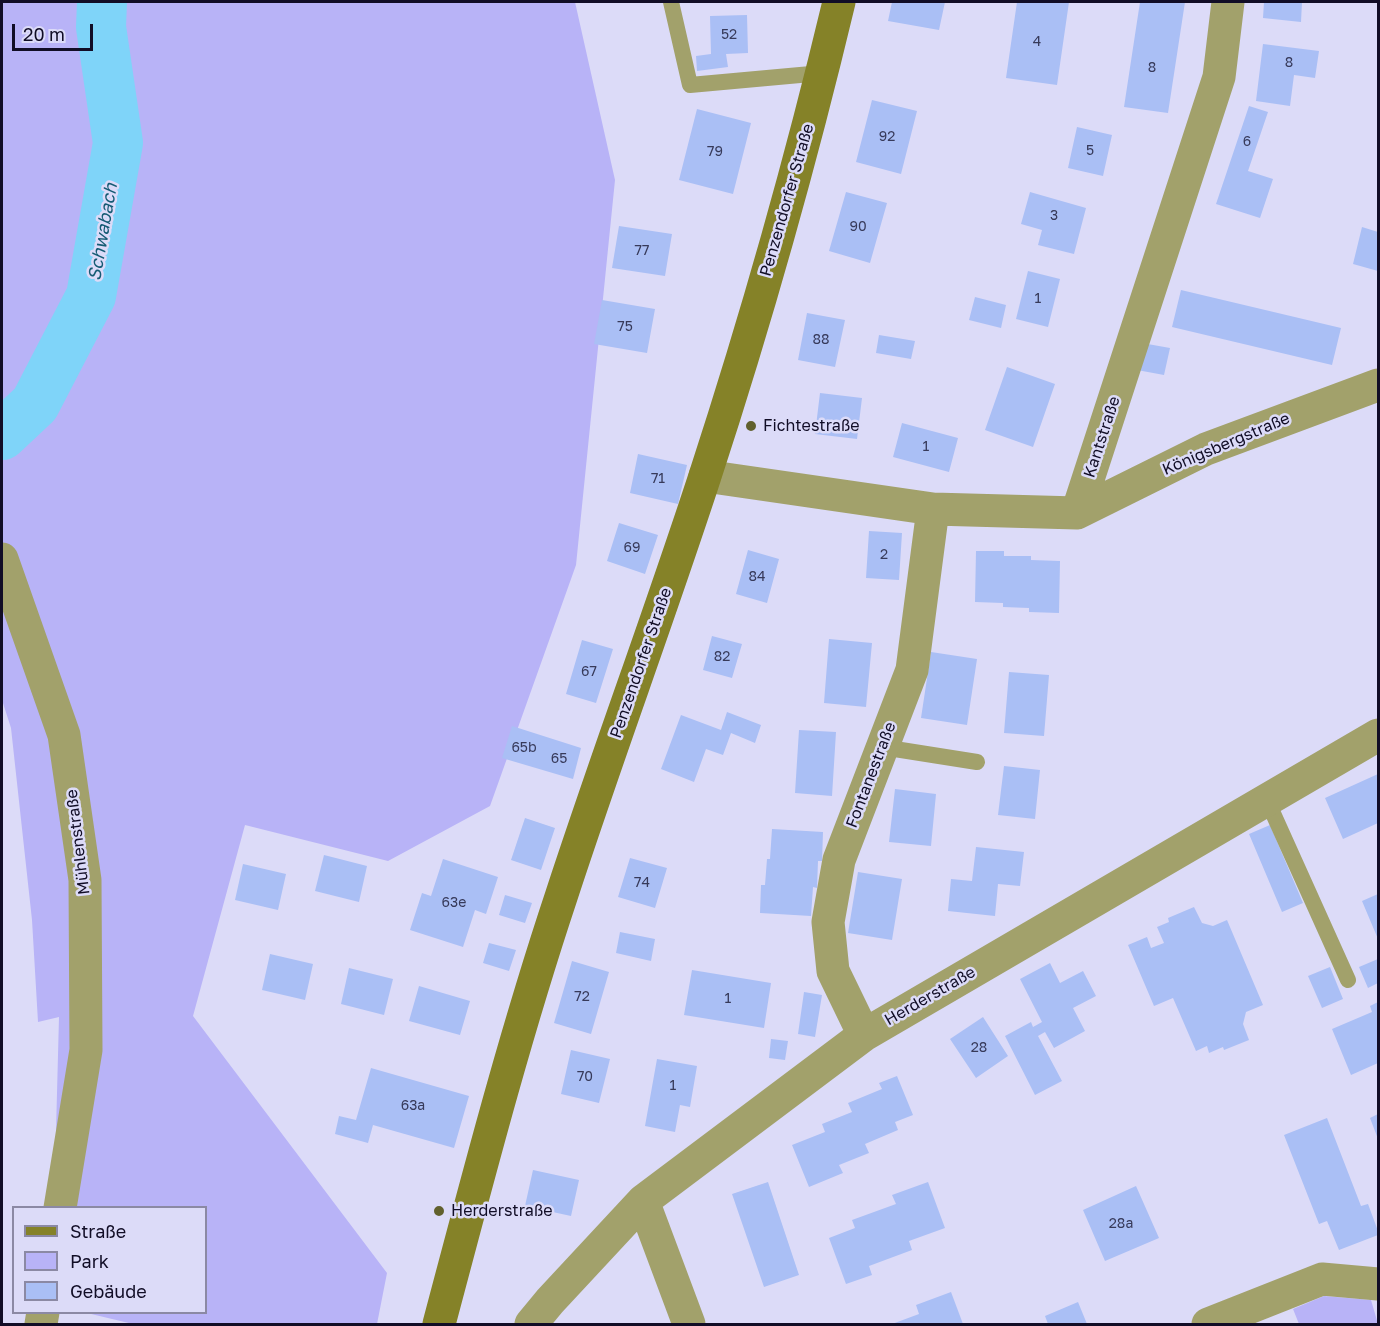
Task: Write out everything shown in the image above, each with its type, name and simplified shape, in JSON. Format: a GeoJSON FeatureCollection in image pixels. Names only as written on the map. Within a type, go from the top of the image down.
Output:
{"type":"FeatureCollection","features":[{"type":"Feature","properties":{"kind":"main road","name":"Penzendorfer Straße"},"geometry":{"type":"LineString","coordinates":[[440,1324],[506,1072],[560,898],[705,476],[773,254],[839,2]]}},
{"type":"Feature","properties":{"kind":"street","name":"Kantstraße"},"geometry":{"type":"LineString","coordinates":[[1077,513],[1219,77],[1228,2]]}},
{"type":"Feature","properties":{"kind":"street","name":"Königsbergstraße"},"geometry":{"type":"LineString","coordinates":[[1077,513],[1206,449],[1378,385]]}},
{"type":"Feature","properties":{"kind":"street"},"geometry":{"type":"LineString","coordinates":[[705,476],[933,509],[1077,513]]}},
{"type":"Feature","properties":{"kind":"street","name":"Fontanestraße"},"geometry":{"type":"LineString","coordinates":[[864,1035],[833,971],[828,922],[839,860],[912,670],[933,509]]}},
{"type":"Feature","properties":{"kind":"street","name":"Mühlenstraße"},"geometry":{"type":"LineString","coordinates":[[2,559],[64,735],[85,880],[86,1050],[60,1206]]}},
{"type":"Feature","properties":{"kind":"street","name":"Herderstraße"},"geometry":{"type":"LineString","coordinates":[[531,1324],[644,1201],[864,1035],[1378,735]]}},
{"type":"Feature","properties":{"kind":"street"},"geometry":{"type":"LineString","coordinates":[[644,1201],[689,1324]]}},
{"type":"Feature","properties":{"kind":"street"},"geometry":{"type":"LineString","coordinates":[[1208,1324],[1322,1279],[1378,1284]]}},
{"type":"Feature","properties":{"kind":"lane"},"geometry":{"type":"LineString","coordinates":[[671,2],[690,85],[822,74]]}},
{"type":"Feature","properties":{"kind":"lane"},"geometry":{"type":"LineString","coordinates":[[882,747],[977,762]]}},
{"type":"Feature","properties":{"kind":"lane"},"geometry":{"type":"LineString","coordinates":[[1267,800],[1348,980]]}},
{"type":"Feature","properties":{"kind":"green space"},"geometry":{"type":"Polygon","coordinates":[[[2,2],[575,2],[615,180],[576,565],[490,806],[388,861],[245,825],[193,1016],[387,1273],[377,1324],[133,1324],[91,1314],[207,1314],[207,1206],[54,1206],[59,1017],[38,1022],[32,920],[11,728],[2,700],[2,2]]]}},
{"type":"Feature","properties":{"kind":"green space"},"geometry":{"type":"Polygon","coordinates":[[[1324,1296],[1371,1300],[1378,1324],[1299,1324],[1293,1309],[1324,1296]]]}},
{"type":"Feature","properties":{"kind":"building"},"geometry":{"type":"Polygon","coordinates":[[[892,2],[945,2],[939,30],[888,21],[892,2]]]}},
{"type":"Feature","properties":{"kind":"building"},"geometry":{"type":"Polygon","coordinates":[[[1017,2],[1069,2],[1057,85],[1006,78],[1017,2]]]}},
{"type":"Feature","properties":{"kind":"building"},"geometry":{"type":"Polygon","coordinates":[[[1140,2],[1185,2],[1168,113],[1124,107],[1140,2]]]}},
{"type":"Feature","properties":{"kind":"building"},"geometry":{"type":"Polygon","coordinates":[[[1264,2],[1302,2],[1301,22],[1263,18],[1264,2]]]}},
{"type":"Feature","properties":{"kind":"building"},"geometry":{"type":"Polygon","coordinates":[[[747,15],[748,53],[726,54],[728,67],[697,71],[696,56],[711,54],[710,16],[747,15]]]}},
{"type":"Feature","properties":{"kind":"building"},"geometry":{"type":"Polygon","coordinates":[[[1263,44],[1319,51],[1315,78],[1294,75],[1290,106],[1256,101],[1263,44]]]}},
{"type":"Feature","properties":{"kind":"building"},"geometry":{"type":"Polygon","coordinates":[[[872,100],[917,111],[901,174],[856,162],[872,100]]]}},
{"type":"Feature","properties":{"kind":"building"},"geometry":{"type":"Polygon","coordinates":[[[1249,106],[1268,112],[1248,171],[1273,179],[1260,218],[1216,204],[1249,106]]]}},
{"type":"Feature","properties":{"kind":"building"},"geometry":{"type":"Polygon","coordinates":[[[697,109],[751,123],[733,194],[679,180],[697,109]]]}},
{"type":"Feature","properties":{"kind":"building"},"geometry":{"type":"Polygon","coordinates":[[[1077,127],[1112,135],[1103,176],[1068,168],[1077,127]]]}},
{"type":"Feature","properties":{"kind":"building"},"geometry":{"type":"Polygon","coordinates":[[[846,192],[887,203],[870,263],[829,251],[846,192]]]}},
{"type":"Feature","properties":{"kind":"building"},"geometry":{"type":"Polygon","coordinates":[[[1030,192],[1086,208],[1074,254],[1038,245],[1042,230],[1021,224],[1030,192]]]}},
{"type":"Feature","properties":{"kind":"building"},"geometry":{"type":"Polygon","coordinates":[[[619,226],[672,234],[665,276],[612,268],[619,226]]]}},
{"type":"Feature","properties":{"kind":"building"},"geometry":{"type":"Polygon","coordinates":[[[1362,227],[1378,232],[1378,271],[1353,264],[1362,227]]]}},
{"type":"Feature","properties":{"kind":"building"},"geometry":{"type":"Polygon","coordinates":[[[1028,271],[1060,279],[1048,327],[1016,319],[1028,271]]]}},
{"type":"Feature","properties":{"kind":"building"},"geometry":{"type":"Polygon","coordinates":[[[1181,290],[1341,328],[1332,365],[1172,327],[1181,290]]]}},
{"type":"Feature","properties":{"kind":"building"},"geometry":{"type":"Polygon","coordinates":[[[975,297],[1006,305],[1001,328],[969,320],[975,297]]]}},
{"type":"Feature","properties":{"kind":"building"},"geometry":{"type":"Polygon","coordinates":[[[602,300],[655,309],[647,353],[594,344],[602,300]]]}},
{"type":"Feature","properties":{"kind":"building"},"geometry":{"type":"Polygon","coordinates":[[[807,313],[845,320],[835,367],[798,360],[807,313]]]}},
{"type":"Feature","properties":{"kind":"building"},"geometry":{"type":"Polygon","coordinates":[[[879,335],[915,341],[911,359],[876,353],[879,335]]]}},
{"type":"Feature","properties":{"kind":"building"},"geometry":{"type":"Polygon","coordinates":[[[1142,343],[1170,348],[1164,375],[1137,370],[1142,343]]]}},
{"type":"Feature","properties":{"kind":"building"},"geometry":{"type":"Polygon","coordinates":[[[1007,367],[1055,384],[1033,447],[985,430],[1007,367]]]}},
{"type":"Feature","properties":{"kind":"building"},"geometry":{"type":"Polygon","coordinates":[[[820,393],[862,398],[857,439],[815,434],[820,393]]]}},
{"type":"Feature","properties":{"kind":"building"},"geometry":{"type":"Polygon","coordinates":[[[902,423],[958,438],[949,472],[893,457],[902,423]]]}},
{"type":"Feature","properties":{"kind":"building"},"geometry":{"type":"Polygon","coordinates":[[[638,454],[687,465],[678,504],[630,493],[638,454]]]}},
{"type":"Feature","properties":{"kind":"building"},"geometry":{"type":"Polygon","coordinates":[[[619,523],[658,535],[645,574],[607,561],[619,523]]]}},
{"type":"Feature","properties":{"kind":"building"},"geometry":{"type":"Polygon","coordinates":[[[869,531],[902,533],[899,580],[866,578],[869,531]]]}},
{"type":"Feature","properties":{"kind":"building"},"geometry":{"type":"Polygon","coordinates":[[[748,550],[779,559],[767,603],[736,594],[748,550]]]}},
{"type":"Feature","properties":{"kind":"building"},"geometry":{"type":"Polygon","coordinates":[[[976,551],[1004,551],[1004,556],[1031,556],[1031,560],[1060,561],[1059,613],[1029,612],[1029,608],[1003,607],[1003,603],[975,602],[976,551]]]}},
{"type":"Feature","properties":{"kind":"building"},"geometry":{"type":"Polygon","coordinates":[[[712,636],[742,644],[732,678],[703,670],[712,636]]]}},
{"type":"Feature","properties":{"kind":"building"},"geometry":{"type":"Polygon","coordinates":[[[829,639],[872,643],[866,707],[824,703],[829,639]]]}},
{"type":"Feature","properties":{"kind":"building"},"geometry":{"type":"Polygon","coordinates":[[[582,640],[613,649],[596,703],[566,694],[582,640]]]}},
{"type":"Feature","properties":{"kind":"building"},"geometry":{"type":"Polygon","coordinates":[[[931,652],[977,659],[967,725],[921,718],[931,652]]]}},
{"type":"Feature","properties":{"kind":"building"},"geometry":{"type":"Polygon","coordinates":[[[1009,672],[1049,675],[1044,736],[1004,733],[1009,672]]]}},
{"type":"Feature","properties":{"kind":"building"},"geometry":{"type":"Polygon","coordinates":[[[727,712],[761,725],[755,743],[731,733],[723,755],[706,749],[694,782],[661,769],[681,715],[721,730],[727,712]]]}},
{"type":"Feature","properties":{"kind":"building"},"geometry":{"type":"Polygon","coordinates":[[[512,726],[581,748],[573,779],[502,758],[512,726]]]}},
{"type":"Feature","properties":{"kind":"building"},"geometry":{"type":"Polygon","coordinates":[[[799,730],[836,732],[832,796],[795,793],[799,730]]]}},
{"type":"Feature","properties":{"kind":"building"},"geometry":{"type":"Polygon","coordinates":[[[1004,766],[1040,770],[1035,819],[998,815],[1004,766]]]}},
{"type":"Feature","properties":{"kind":"building"},"geometry":{"type":"Polygon","coordinates":[[[1378,774],[1378,823],[1343,839],[1325,798],[1378,774]]]}},
{"type":"Feature","properties":{"kind":"building"},"geometry":{"type":"Polygon","coordinates":[[[895,789],[936,794],[931,846],[889,842],[895,789]]]}},
{"type":"Feature","properties":{"kind":"building"},"geometry":{"type":"Polygon","coordinates":[[[525,818],[555,828],[541,870],[511,860],[525,818]]]}},
{"type":"Feature","properties":{"kind":"building"},"geometry":{"type":"Polygon","coordinates":[[[1270,825],[1303,903],[1282,912],[1249,834],[1270,825]]]}},
{"type":"Feature","properties":{"kind":"building"},"geometry":{"type":"Polygon","coordinates":[[[772,829],[823,832],[822,861],[818,861],[817,888],[813,887],[811,916],[760,913],[761,885],[765,885],[772,829]]]}},
{"type":"Feature","properties":{"kind":"building"},"geometry":{"type":"Polygon","coordinates":[[[976,847],[1024,852],[1020,886],[998,884],[995,916],[948,911],[951,879],[972,881],[976,847]]]}},
{"type":"Feature","properties":{"kind":"building"},"geometry":{"type":"Polygon","coordinates":[[[324,855],[367,866],[359,902],[315,891],[324,855]]]}},
{"type":"Feature","properties":{"kind":"building"},"geometry":{"type":"Polygon","coordinates":[[[630,858],[667,868],[655,908],[618,897],[630,858]]]}},
{"type":"Feature","properties":{"kind":"building"},"geometry":{"type":"Polygon","coordinates":[[[443,859],[498,877],[486,914],[475,910],[463,947],[410,930],[422,893],[431,896],[443,859]]]}},
{"type":"Feature","properties":{"kind":"building"},"geometry":{"type":"Polygon","coordinates":[[[243,864],[286,874],[278,910],[235,900],[243,864]]]}},
{"type":"Feature","properties":{"kind":"building"},"geometry":{"type":"Polygon","coordinates":[[[858,872],[902,879],[892,940],[848,933],[858,872]]]}},
{"type":"Feature","properties":{"kind":"building"},"geometry":{"type":"Polygon","coordinates":[[[1378,894],[1378,939],[1362,901],[1378,894]]]}},
{"type":"Feature","properties":{"kind":"building"},"geometry":{"type":"Polygon","coordinates":[[[505,895],[532,903],[525,923],[499,915],[505,895]]]}},
{"type":"Feature","properties":{"kind":"building"},"geometry":{"type":"Polygon","coordinates":[[[1194,907],[1202,923],[1213,926],[1227,920],[1263,1005],[1246,1012],[1243,1024],[1249,1040],[1209,1053],[1207,1046],[1196,1051],[1173,998],[1154,1006],[1128,945],[1147,937],[1151,948],[1164,943],[1157,927],[1169,922],[1168,918],[1194,907]]]}},
{"type":"Feature","properties":{"kind":"building"},"geometry":{"type":"Polygon","coordinates":[[[620,932],[655,939],[651,961],[616,953],[620,932]]]}},
{"type":"Feature","properties":{"kind":"building"},"geometry":{"type":"Polygon","coordinates":[[[489,943],[516,950],[509,971],[483,963],[489,943]]]}},
{"type":"Feature","properties":{"kind":"building"},"geometry":{"type":"Polygon","coordinates":[[[270,954],[313,964],[305,1000],[262,990],[270,954]]]}},
{"type":"Feature","properties":{"kind":"building"},"geometry":{"type":"Polygon","coordinates":[[[1378,959],[1378,983],[1368,988],[1359,967],[1378,959]]]}},
{"type":"Feature","properties":{"kind":"building"},"geometry":{"type":"Polygon","coordinates":[[[572,961],[609,972],[591,1034],[554,1023],[572,961]]]}},
{"type":"Feature","properties":{"kind":"building"},"geometry":{"type":"Polygon","coordinates":[[[1050,963],[1060,983],[1083,971],[1096,996],[1073,1008],[1085,1031],[1054,1048],[1045,1032],[1038,1036],[1062,1081],[1035,1095],[1005,1036],[1031,1022],[1033,1027],[1042,1022],[1020,979],[1050,963]]]}},
{"type":"Feature","properties":{"kind":"building"},"geometry":{"type":"Polygon","coordinates":[[[1330,967],[1343,999],[1322,1008],[1308,976],[1330,967]]]}},
{"type":"Feature","properties":{"kind":"building"},"geometry":{"type":"Polygon","coordinates":[[[349,968],[393,979],[384,1015],[341,1004],[349,968]]]}},
{"type":"Feature","properties":{"kind":"building"},"geometry":{"type":"Polygon","coordinates":[[[692,970],[771,983],[764,1028],[684,1015],[692,970]]]}},
{"type":"Feature","properties":{"kind":"building"},"geometry":{"type":"Polygon","coordinates":[[[419,986],[470,1001],[460,1035],[409,1021],[419,986]]]}},
{"type":"Feature","properties":{"kind":"building"},"geometry":{"type":"Polygon","coordinates":[[[804,992],[822,995],[815,1037],[798,1034],[804,992]]]}},
{"type":"Feature","properties":{"kind":"building"},"geometry":{"type":"Polygon","coordinates":[[[1378,1002],[1378,1063],[1351,1075],[1332,1029],[1372,1012],[1370,1006],[1378,1002]]]}},
{"type":"Feature","properties":{"kind":"building"},"geometry":{"type":"Polygon","coordinates":[[[983,1017],[1008,1056],[976,1078],[950,1039],[983,1017]]]}},
{"type":"Feature","properties":{"kind":"building"},"geometry":{"type":"Polygon","coordinates":[[[771,1039],[788,1041],[785,1060],[769,1058],[771,1039]]]}},
{"type":"Feature","properties":{"kind":"building"},"geometry":{"type":"Polygon","coordinates":[[[571,1050],[610,1059],[599,1103],[561,1094],[571,1050]]]}},
{"type":"Feature","properties":{"kind":"building"},"geometry":{"type":"Polygon","coordinates":[[[657,1059],[697,1066],[690,1107],[680,1105],[675,1132],[645,1126],[657,1059]]]}},
{"type":"Feature","properties":{"kind":"building"},"geometry":{"type":"Polygon","coordinates":[[[371,1068],[469,1096],[454,1148],[373,1125],[368,1143],[335,1134],[339,1116],[356,1120],[371,1068]]]}},
{"type":"Feature","properties":{"kind":"building"},"geometry":{"type":"Polygon","coordinates":[[[897,1076],[913,1115],[895,1122],[898,1130],[865,1144],[869,1153],[839,1165],[843,1173],[809,1187],[792,1145],[825,1132],[822,1124],[852,1112],[848,1103],[882,1089],[879,1083],[897,1076]]]}},
{"type":"Feature","properties":{"kind":"building"},"geometry":{"type":"Polygon","coordinates":[[[1378,1114],[1378,1139],[1370,1118],[1378,1114]]]}},
{"type":"Feature","properties":{"kind":"building"},"geometry":{"type":"Polygon","coordinates":[[[1327,1118],[1361,1206],[1368,1204],[1378,1231],[1378,1235],[1339,1250],[1327,1221],[1319,1224],[1284,1135],[1327,1118]]]}},
{"type":"Feature","properties":{"kind":"building"},"geometry":{"type":"Polygon","coordinates":[[[533,1170],[579,1180],[571,1216],[525,1206],[533,1170]]]}},
{"type":"Feature","properties":{"kind":"building"},"geometry":{"type":"Polygon","coordinates":[[[768,1182],[799,1275],[764,1287],[732,1194],[768,1182]]]}},
{"type":"Feature","properties":{"kind":"building"},"geometry":{"type":"Polygon","coordinates":[[[928,1182],[945,1228],[909,1241],[912,1250],[869,1266],[872,1275],[846,1284],[829,1238],[855,1228],[852,1220],[896,1204],[892,1195],[928,1182]]]}},
{"type":"Feature","properties":{"kind":"building"},"geometry":{"type":"Polygon","coordinates":[[[1136,1186],[1159,1238],[1105,1261],[1083,1210],[1136,1186]]]}},
{"type":"Feature","properties":{"kind":"building"},"geometry":{"type":"Polygon","coordinates":[[[951,1292],[963,1324],[892,1324],[919,1314],[916,1305],[951,1292]]]}},
{"type":"Feature","properties":{"kind":"building"},"geometry":{"type":"Polygon","coordinates":[[[1078,1302],[1087,1324],[1048,1324],[1045,1316],[1078,1302]]]}},
{"type":"Feature","properties":{"kind":"waterway","name":"Schwabach"},"geometry":{"type":"LineString","coordinates":[[2,435],[35,404],[91,296],[118,143],[101,27],[102,2]]}},
{"type":"Feature","properties":{"kind":"place","name":"Fichtestraße"},"geometry":{"type":"Point","coordinates":[751,426]}},
{"type":"Feature","properties":{"kind":"place","name":"Herderstraße"},"geometry":{"type":"Point","coordinates":[439,1211]}}]}
